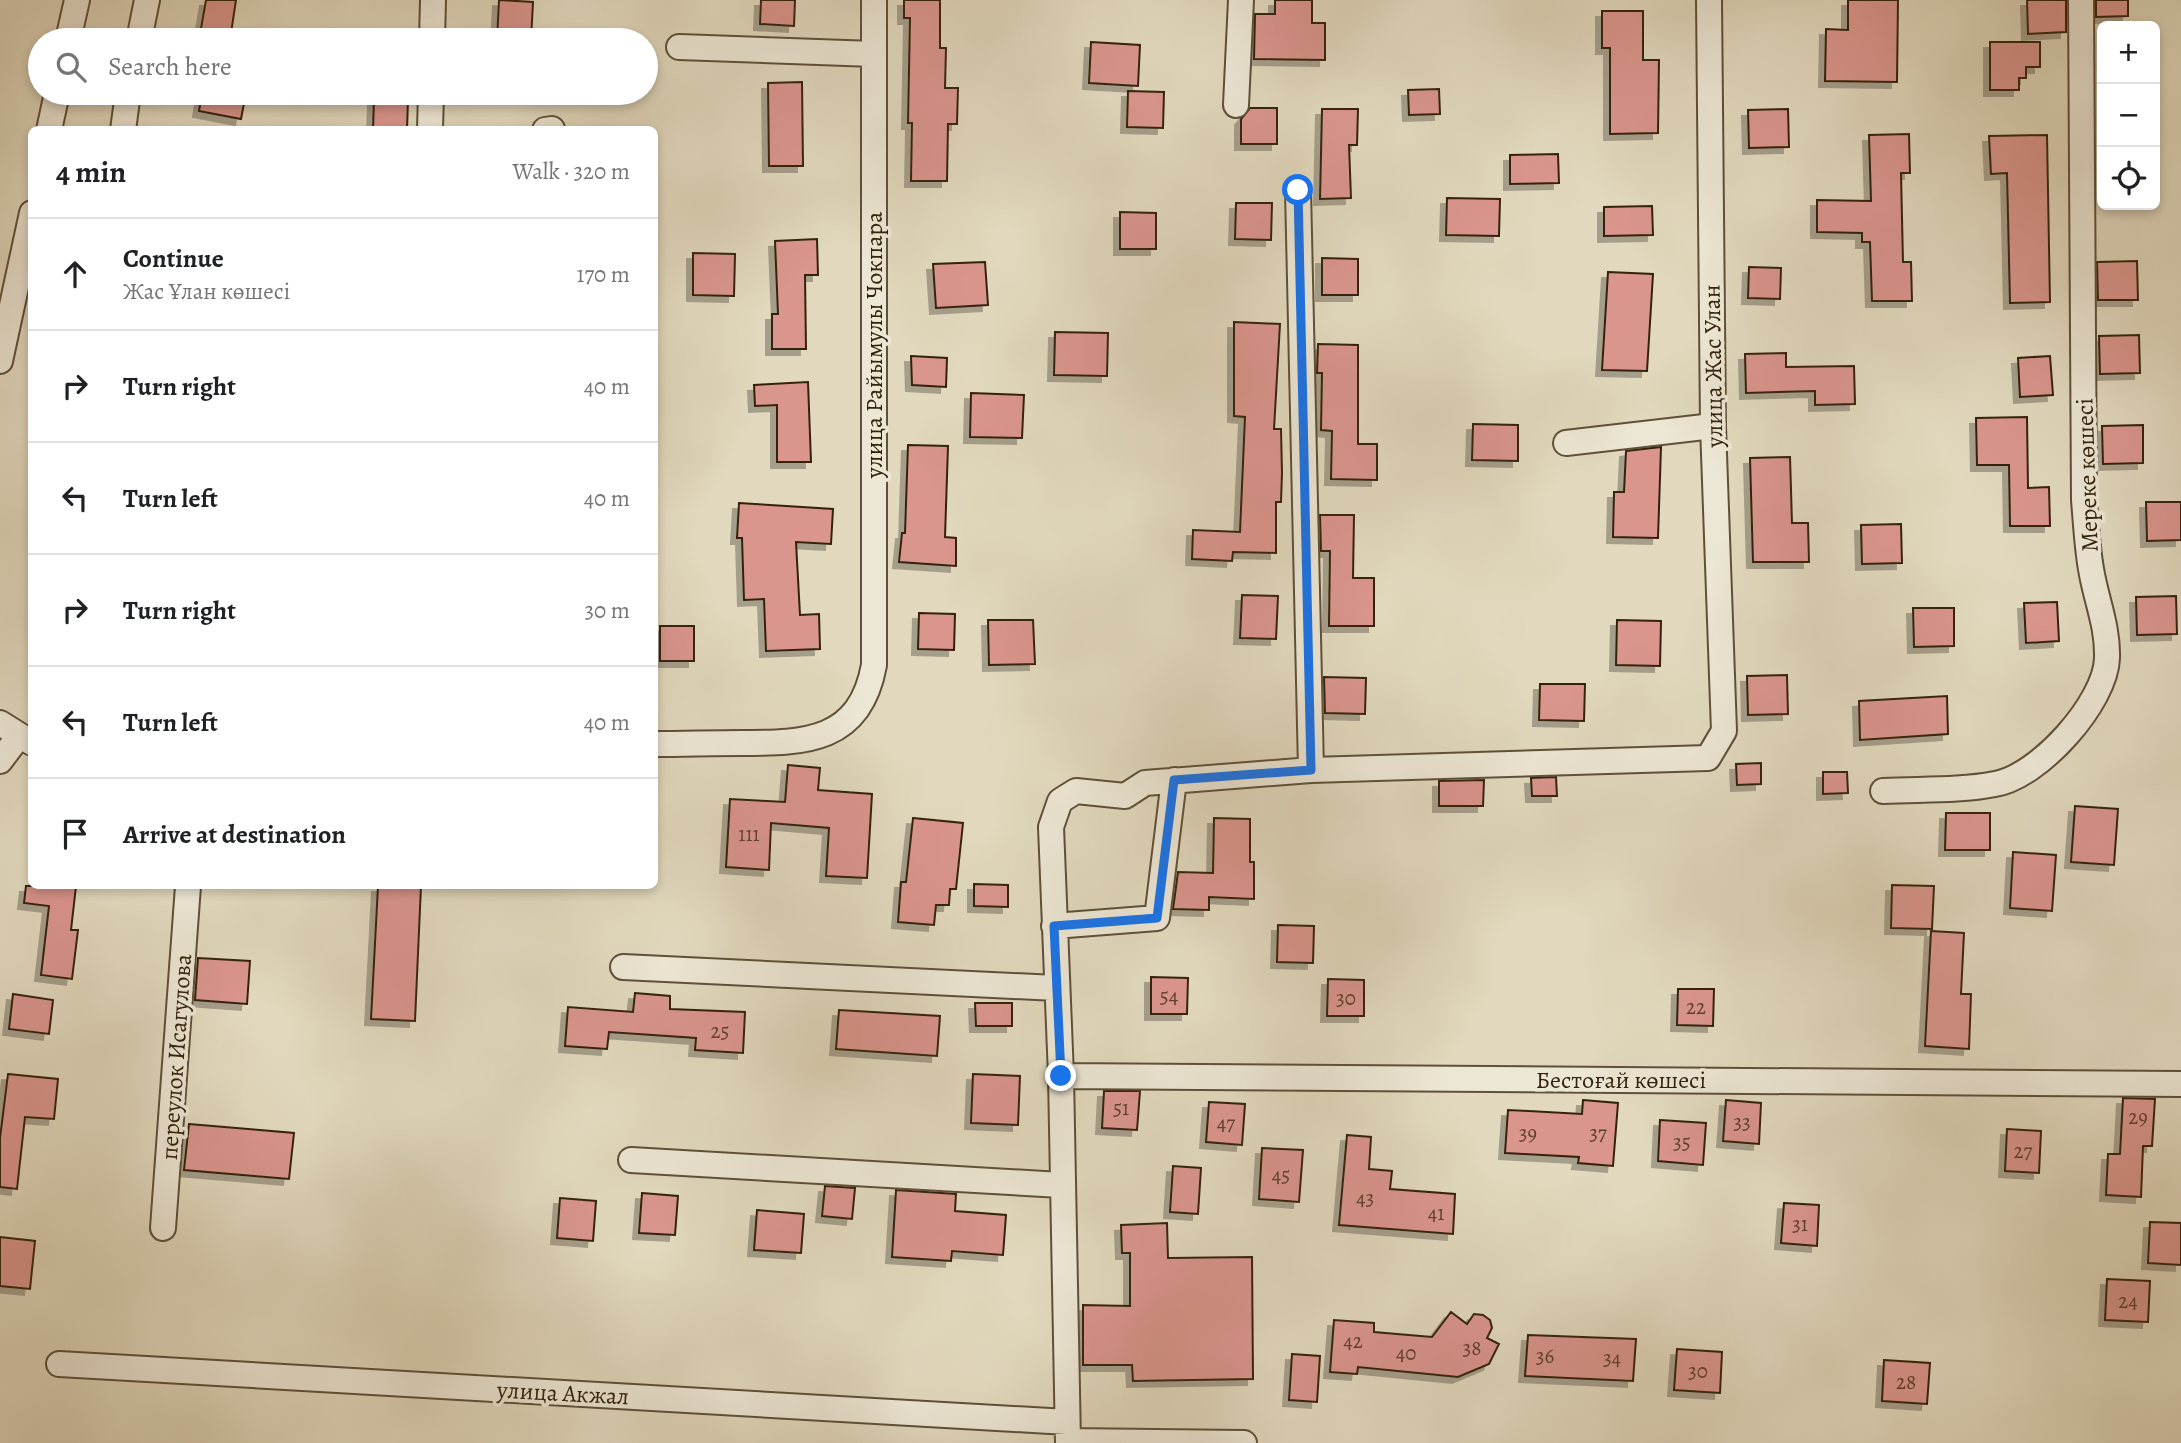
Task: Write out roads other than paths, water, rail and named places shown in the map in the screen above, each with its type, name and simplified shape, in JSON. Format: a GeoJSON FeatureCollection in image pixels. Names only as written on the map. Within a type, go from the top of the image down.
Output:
{"type":"FeatureCollection","features":[{"type":"Feature","properties":{"kind":"street"},"geometry":{"type":"LineString","coordinates":[[71,28],[77,0]]}},
{"type":"Feature","properties":{"kind":"street"},"geometry":{"type":"LineString","coordinates":[[140,28],[146,0]]}},
{"type":"Feature","properties":{"kind":"street"},"geometry":{"type":"LineString","coordinates":[[432,28],[433,0]]}},
{"type":"Feature","properties":{"kind":"street","name":"улица Райымулы Чокпара"},"geometry":{"type":"LineString","coordinates":[[658,744],[799,743],[833,730],[852,715],[869,690],[874,665],[874,0]]}},
{"type":"Feature","properties":{"kind":"street"},"geometry":{"type":"LineString","coordinates":[[1236,105],[1241,0]]}},
{"type":"Feature","properties":{"kind":"street","name":"улица Жас Улан"},"geometry":{"type":"LineString","coordinates":[[1311,770],[1708,758],[1724,731],[1713,426],[1709,0]]}},
{"type":"Feature","properties":{"kind":"street","name":"Мереке көшесі"},"geometry":{"type":"LineString","coordinates":[[1883,791],[1998,784],[2032,767],[2088,712],[2102,687],[2108,661],[2106,625],[2091,570],[2084,500],[2081,0]]}},
{"type":"Feature","properties":{"kind":"street"},"geometry":{"type":"LineString","coordinates":[[679,47],[874,54]]}},
{"type":"Feature","properties":{"kind":"street"},"geometry":{"type":"LineString","coordinates":[[50,126],[54,105]]}},
{"type":"Feature","properties":{"kind":"street"},"geometry":{"type":"LineString","coordinates":[[124,126],[126,105]]}},
{"type":"Feature","properties":{"kind":"street"},"geometry":{"type":"LineString","coordinates":[[430,126],[431,105]]}},
{"type":"Feature","properties":{"kind":"street"},"geometry":{"type":"LineString","coordinates":[[1068,1436],[1061,1185],[1061,1076],[1051,827],[1060,801],[1076,791],[1125,796],[1145,783],[1311,770],[1298,190]]}},
{"type":"Feature","properties":{"kind":"street"},"geometry":{"type":"LineString","coordinates":[[0,361],[28,231]]}},
{"type":"Feature","properties":{"kind":"street"},"geometry":{"type":"LineString","coordinates":[[1566,443],[1713,426]]}},
{"type":"Feature","properties":{"kind":"street"},"geometry":{"type":"LineString","coordinates":[[0,761],[17,734]]}},
{"type":"Feature","properties":{"kind":"street"},"geometry":{"type":"LineString","coordinates":[[1054,926],[1157,918],[1174,780]]}},
{"type":"Feature","properties":{"kind":"street","name":"переулок Исагулова"},"geometry":{"type":"LineString","coordinates":[[163,1228],[188,889]]}},
{"type":"Feature","properties":{"kind":"street"},"geometry":{"type":"LineString","coordinates":[[623,967],[1056,988]]}},
{"type":"Feature","properties":{"kind":"street","name":"Бестоғай көшесі"},"geometry":{"type":"LineString","coordinates":[[1061,1076],[2181,1083]]}},
{"type":"Feature","properties":{"kind":"street"},"geometry":{"type":"LineString","coordinates":[[631,1160],[1061,1185]]}},
{"type":"Feature","properties":{"kind":"street","name":"улица Акжал"},"geometry":{"type":"LineString","coordinates":[[59,1364],[1068,1436],[1244,1443]]}}]}
